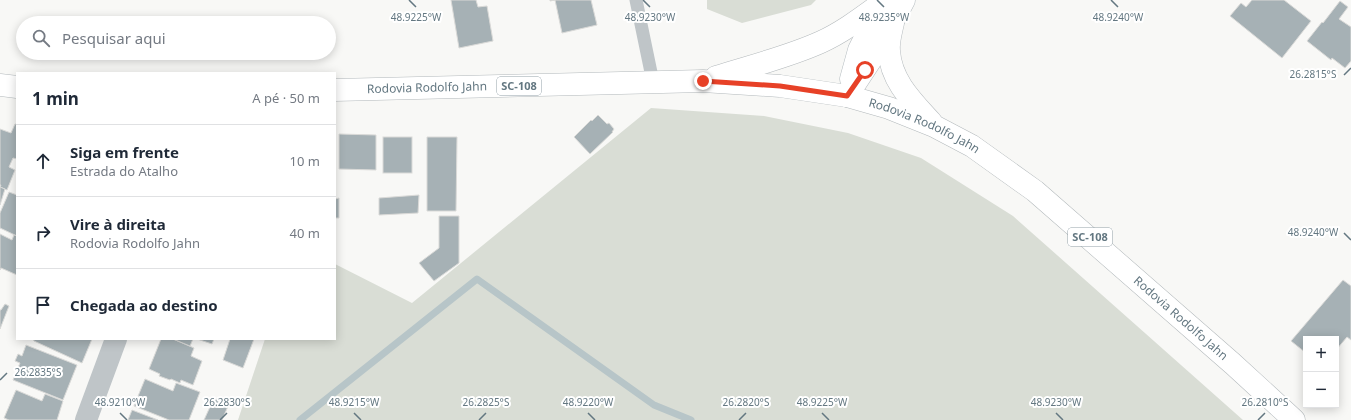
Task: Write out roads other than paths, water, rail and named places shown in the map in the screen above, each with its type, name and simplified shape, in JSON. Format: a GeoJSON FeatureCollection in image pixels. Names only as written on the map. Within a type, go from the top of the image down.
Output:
{"type":"FeatureCollection","features":[{"type":"Feature","properties":{"kind":"main road"},"geometry":{"type":"LineString","coordinates":[[703,81],[789,55],[822,42],[851,26],[886,0]]}},
{"type":"Feature","properties":{"kind":"main road"},"geometry":{"type":"LineString","coordinates":[[847,96],[859,50],[873,22],[889,0]]}},
{"type":"Feature","properties":{"kind":"main road"},"geometry":{"type":"LineString","coordinates":[[847,96],[875,54],[904,0]]}},
{"type":"Feature","properties":{"kind":"main road"},"geometry":{"type":"LineString","coordinates":[[893,23],[889,51],[894,75],[908,97],[934,126]]}},
{"type":"Feature","properties":{"kind":"main road","name":"Rodovia Rodolfo Jahn"},"geometry":{"type":"LineString","coordinates":[[336,90],[703,81],[780,86],[847,96],[889,108],[934,126],[972,146],[1036,191],[1233,364],[1294,420]]}},
{"type":"Feature","properties":{"kind":"main road"},"geometry":{"type":"LineString","coordinates":[[0,85],[16,87]]}},
{"type":"Feature","properties":{"kind":"street"},"geometry":{"type":"LineString","coordinates":[[86,420],[116,340]]}},
{"type":"Feature","properties":{"kind":"lane"},"geometry":{"type":"LineString","coordinates":[[636,0],[653,82]]}},
{"type":"Feature","properties":{"kind":"waterway"},"geometry":{"type":"LineString","coordinates":[[300,420],[477,279],[654,405],[691,420]]}}]}
